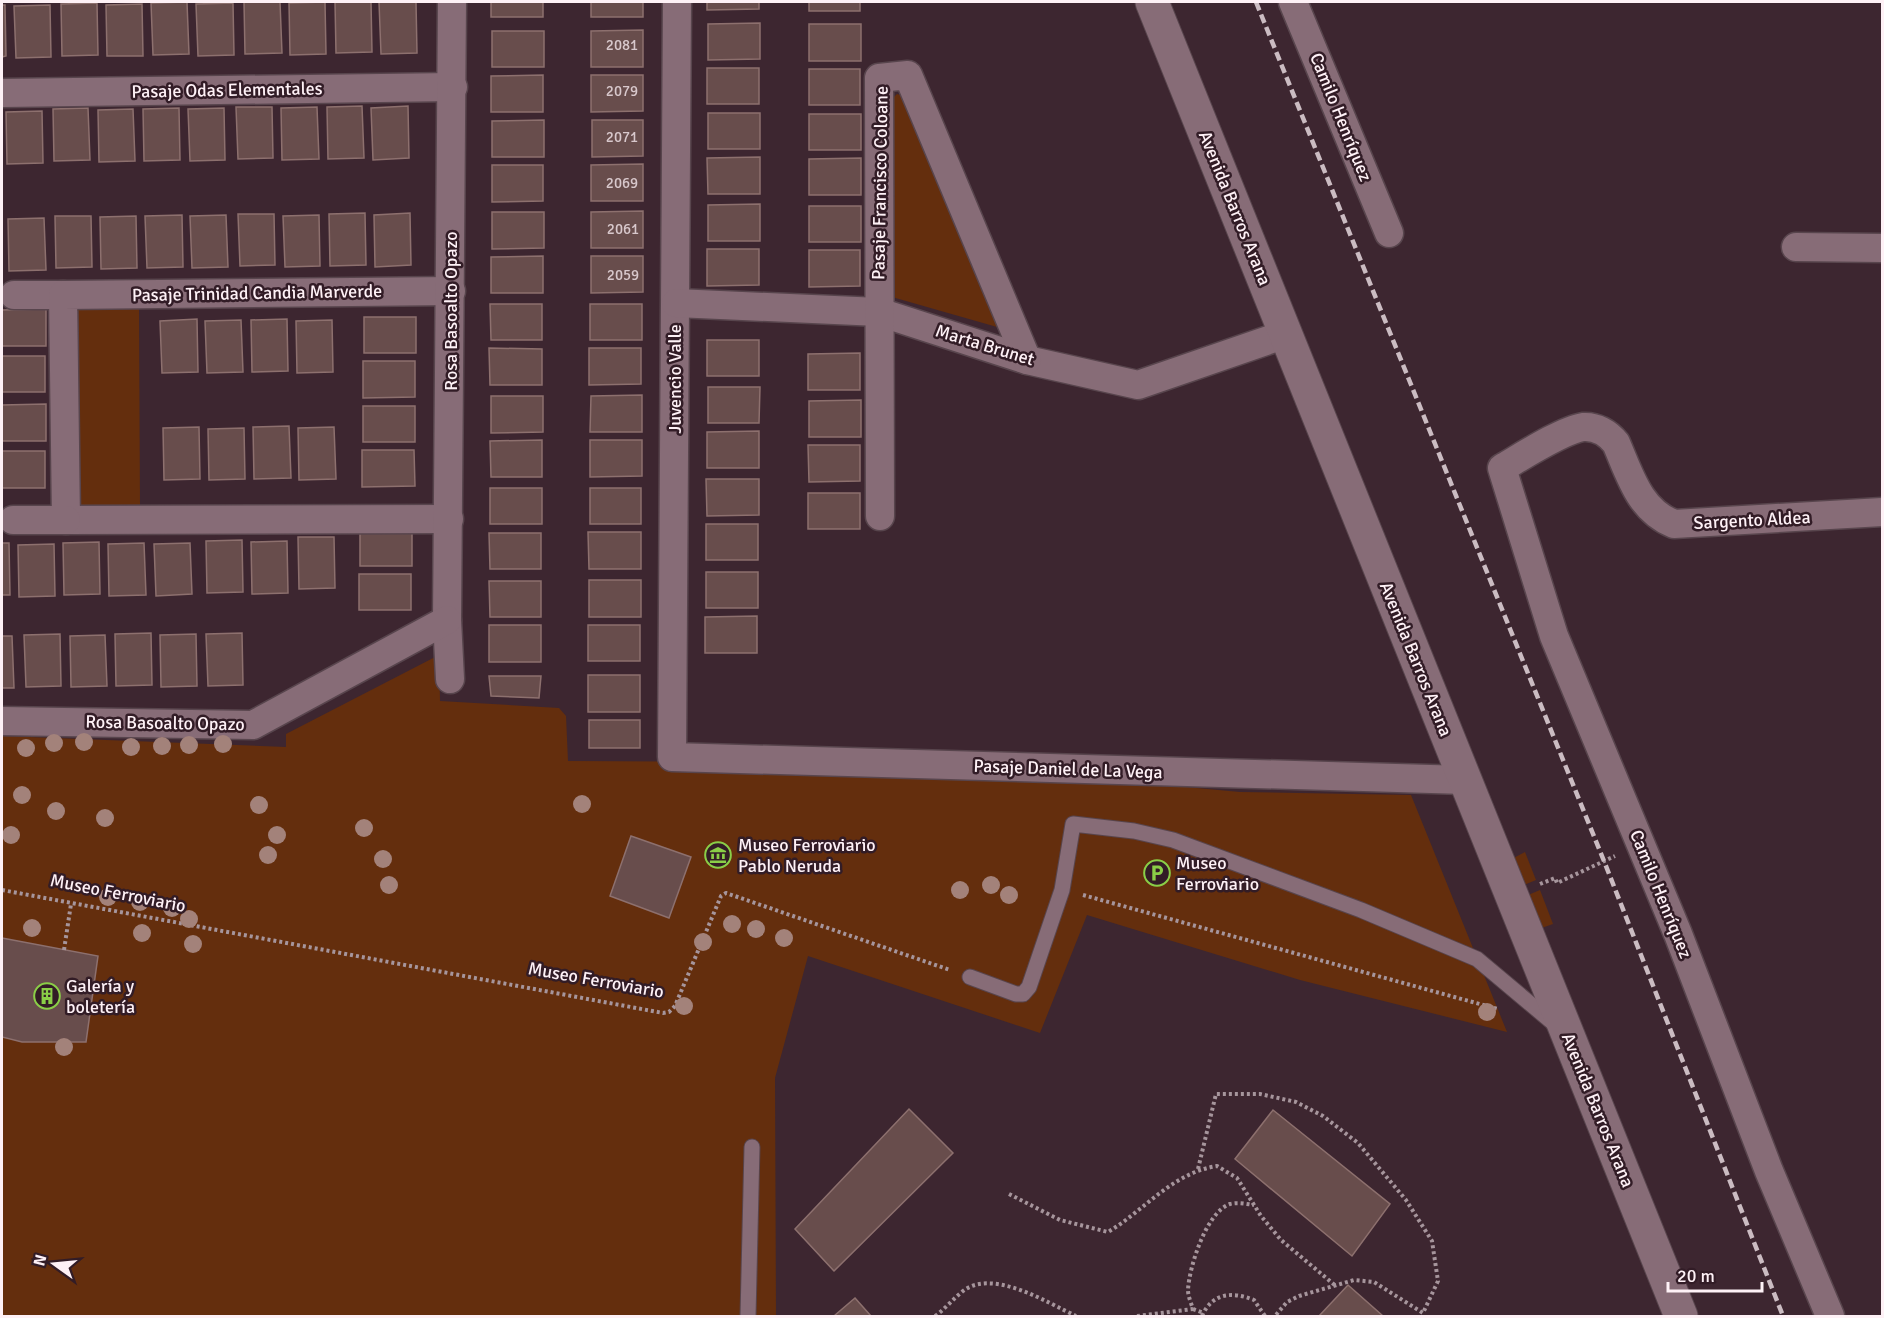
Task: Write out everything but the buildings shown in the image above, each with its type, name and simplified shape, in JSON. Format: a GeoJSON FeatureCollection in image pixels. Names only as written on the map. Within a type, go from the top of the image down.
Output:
{"type":"FeatureCollection","features":[{"type":"Feature","properties":{"kind":"main road","name":"Avenida Barros Arana"},"geometry":{"type":"LineString","coordinates":[[1152,2],[1681,1317]]}},
{"type":"Feature","properties":{"kind":"street","name":"Rosa Basoalto Opazo"},"geometry":{"type":"LineString","coordinates":[[450,679],[447,620],[452,2]]}},
{"type":"Feature","properties":{"kind":"street","name":"Juvencio Valle"},"geometry":{"type":"LineString","coordinates":[[672,757],[677,2]]}},
{"type":"Feature","properties":{"kind":"street","name":"Camilo Henríquez"},"geometry":{"type":"LineString","coordinates":[[1293,2],[1389,233]]}},
{"type":"Feature","properties":{"kind":"street","name":"Pasaje Francisco Coloane"},"geometry":{"type":"LineString","coordinates":[[880,516],[879,78],[908,75],[1027,360]]}},
{"type":"Feature","properties":{"kind":"street","name":"Pasaje Odas Elementales"},"geometry":{"type":"LineString","coordinates":[[2,93],[453,87]]}},
{"type":"Feature","properties":{"kind":"street"},"geometry":{"type":"LineString","coordinates":[[1796,247],[1882,248]]}},
{"type":"Feature","properties":{"kind":"street","name":"Pasaje Trinidad Candia Marverde"},"geometry":{"type":"LineString","coordinates":[[14,294],[63,296],[451,291]]}},
{"type":"Feature","properties":{"kind":"street"},"geometry":{"type":"LineString","coordinates":[[63,296],[66,520]]}},
{"type":"Feature","properties":{"kind":"street","name":"Marta Brunet"},"geometry":{"type":"LineString","coordinates":[[676,303],[879,312],[1027,360],[1138,385],[1286,334]]}},
{"type":"Feature","properties":{"kind":"street","name":"Sargento Aldea"},"geometry":{"type":"LineString","coordinates":[[1502,468],[1572,431],[1594,428],[1610,436],[1616,442],[1641,498],[1649,509],[1660,518],[1674,524],[1882,512]]}},
{"type":"Feature","properties":{"kind":"street","name":"Camilo Henríquez"},"geometry":{"type":"LineString","coordinates":[[1502,468],[1554,636],[1678,934],[1769,1171],[1830,1317]]}},
{"type":"Feature","properties":{"kind":"street"},"geometry":{"type":"LineString","coordinates":[[13,520],[449,519]]}},
{"type":"Feature","properties":{"kind":"street","name":"Rosa Basoalto Opazo"},"geometry":{"type":"LineString","coordinates":[[2,721],[253,725],[447,620]]}},
{"type":"Feature","properties":{"kind":"street","name":"Pasaje Daniel de La Vega"},"geometry":{"type":"LineString","coordinates":[[672,757],[1465,780]]}},
{"type":"Feature","properties":{"kind":"lane"},"geometry":{"type":"LineString","coordinates":[[970,977],[1023,994],[1029,987],[1062,890],[1073,824],[1134,831],[1173,840],[1361,910],[1477,959],[1567,1035]]}},
{"type":"Feature","properties":{"kind":"lane"},"geometry":{"type":"LineString","coordinates":[[748,1317],[752,1147]]}},
{"type":"Feature","properties":{"kind":"path"},"geometry":{"type":"LineString","coordinates":[[1511,896],[1555,878],[1557,882],[1604,861]]}},
{"type":"Feature","properties":{"kind":"path","name":"Museo Ferroviario"},"geometry":{"type":"LineString","coordinates":[[2,890],[663,1013],[669,1012],[675,1006],[721,896],[726,893],[970,977]]}},
{"type":"Feature","properties":{"kind":"path"},"geometry":{"type":"LineString","coordinates":[[1062,890],[1454,995],[1508,1012]]}},
{"type":"Feature","properties":{"kind":"path"},"geometry":{"type":"LineString","coordinates":[[64,950],[71,904]]}},
{"type":"Feature","properties":{"kind":"path"},"geometry":{"type":"LineString","coordinates":[[1198,1169],[1215,1094],[1260,1094],[1296,1102],[1323,1116],[1358,1143],[1424,1224],[1432,1241],[1438,1281],[1423,1313],[1374,1282],[1342,1282],[1337,1287],[1299,1296],[1287,1302],[1275,1317]]}},
{"type":"Feature","properties":{"kind":"path"},"geometry":{"type":"LineString","coordinates":[[1009,1194],[1060,1220],[1108,1232],[1128,1220],[1166,1188],[1198,1169],[1217,1166],[1237,1178],[1281,1240],[1337,1287]]}},
{"type":"Feature","properties":{"kind":"path"},"geometry":{"type":"LineString","coordinates":[[1193,1309],[1188,1293],[1190,1270],[1205,1233],[1224,1208],[1232,1204],[1254,1205]]}},
{"type":"Feature","properties":{"kind":"path"},"geometry":{"type":"LineString","coordinates":[[935,1317],[964,1290],[982,1284],[1003,1284],[1044,1299],[1076,1317]]}},
{"type":"Feature","properties":{"kind":"path"},"geometry":{"type":"LineString","coordinates":[[1137,1317],[1193,1309],[1203,1315],[1220,1296],[1229,1294],[1254,1300],[1265,1317]]}},
{"type":"Feature","properties":{"kind":"shaded area"},"geometry":{"type":"Polygon","coordinates":[[[897,94],[907,97],[1004,329],[892,297],[892,99],[897,94]]]}},
{"type":"Feature","properties":{"kind":"shaded area"},"geometry":{"type":"Polygon","coordinates":[[[139,307],[140,507],[78,507],[75,308],[139,307]]]}},
{"type":"Feature","properties":{"kind":"shaded area"},"geometry":{"type":"Polygon","coordinates":[[[439,655],[440,701],[559,708],[566,716],[568,761],[783,762],[1056,775],[1240,792],[1411,795],[1507,1032],[1300,980],[1087,915],[1040,1033],[808,956],[775,1078],[776,1316],[2,1316],[2,736],[286,747],[286,734],[439,655]]]}},
{"type":"Feature","properties":{"kind":"shaded area"},"geometry":{"type":"Polygon","coordinates":[[[1525,852],[1536,880],[1517,888],[1506,862],[1525,852]]]}},
{"type":"Feature","properties":{"kind":"shaded area"},"geometry":{"type":"Polygon","coordinates":[[[1540,890],[1553,924],[1533,931],[1521,898],[1540,890]]]}},
{"type":"Feature","properties":{"kind":"railway"},"geometry":{"type":"LineString","coordinates":[[1256,2],[1604,861],[1783,1316]]}},
{"type":"Feature","properties":{"kind":"place","name":"Museo Ferroviario Pablo Neruda"},"geometry":{"type":"Point","coordinates":[718,855]}},
{"type":"Feature","properties":{"kind":"place","name":"Museo Ferroviario"},"geometry":{"type":"Point","coordinates":[1157,873]}},
{"type":"Feature","properties":{"kind":"place","name":"Galería y boletería"},"geometry":{"type":"Point","coordinates":[47,996]}}]}
